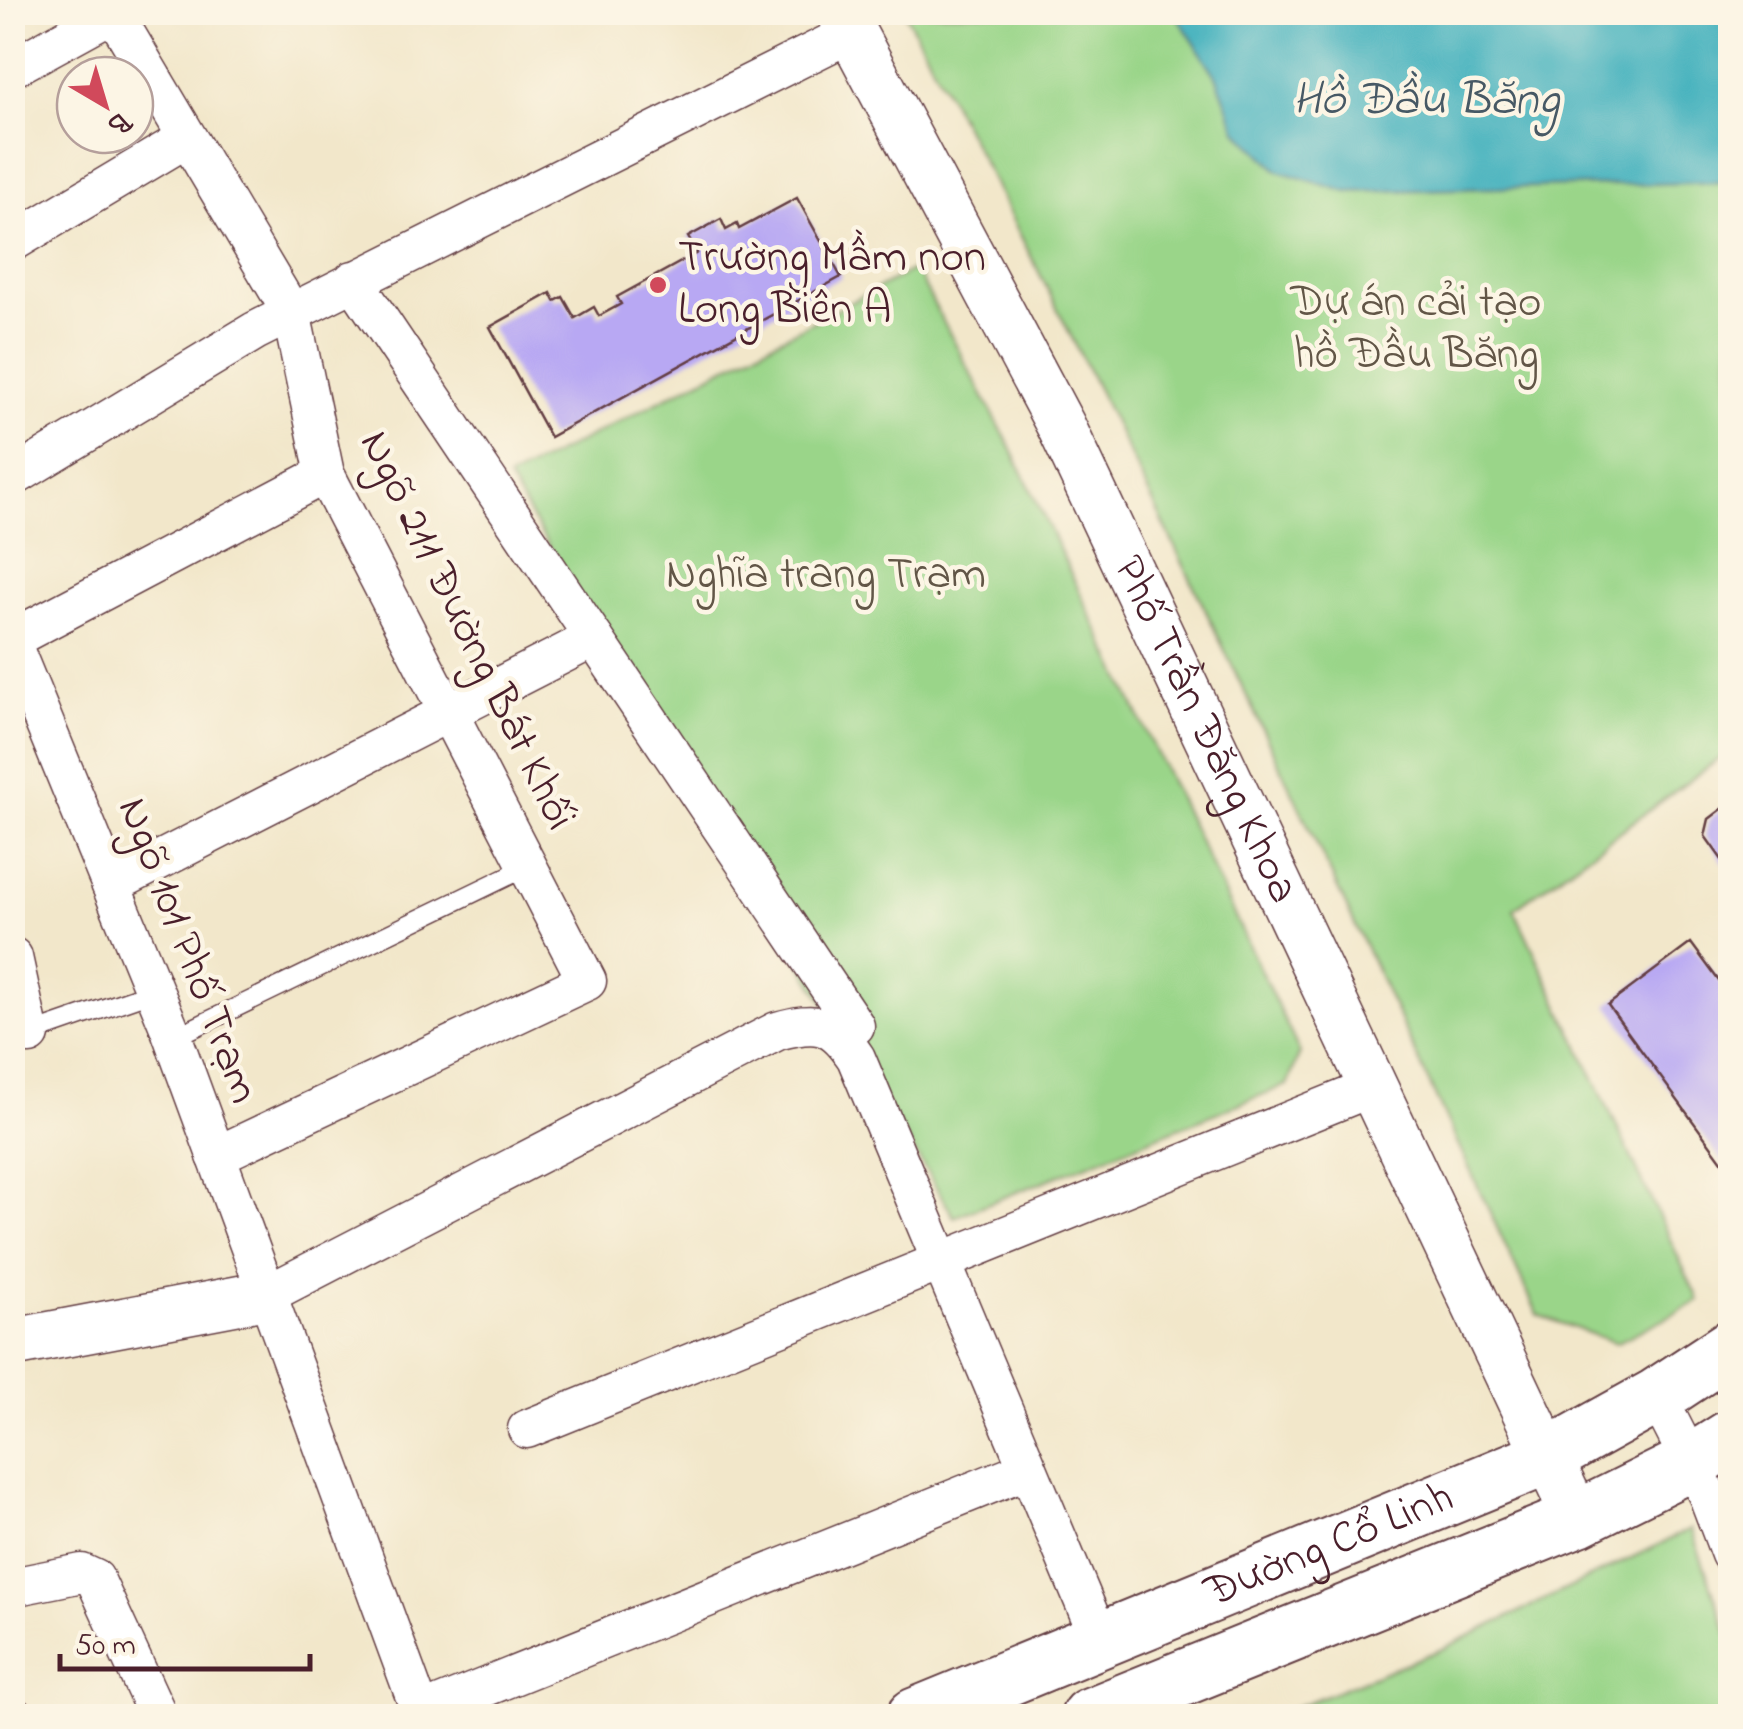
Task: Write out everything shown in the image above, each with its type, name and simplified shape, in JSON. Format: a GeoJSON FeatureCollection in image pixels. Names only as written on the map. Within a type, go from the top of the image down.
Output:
{"type":"FeatureCollection","features":[{"type":"Feature","properties":{"kind":"main road","name":"Đường Cổ Linh"},"geometry":{"type":"LineString","coordinates":[[915,1716],[1547,1457],[1657,1396],[1730,1348]]}},
{"type":"Feature","properties":{"kind":"main road","name":"Đường Cổ Linh"},"geometry":{"type":"LineString","coordinates":[[1089,1716],[1576,1519],[1711,1450]]}},
{"type":"Feature","properties":{"kind":"street"},"geometry":{"type":"LineString","coordinates":[[12,68],[113,13]]}},
{"type":"Feature","properties":{"kind":"street","name":"Ngõ 211 Đường Bát Khối"},"geometry":{"type":"LineString","coordinates":[[113,13],[291,312],[325,474],[586,981],[216,1156]]}},
{"type":"Feature","properties":{"kind":"street"},"geometry":{"type":"LineString","coordinates":[[12,478],[291,312],[846,22]]}},
{"type":"Feature","properties":{"kind":"street","name":"Phố Trần Đăng Khoa"},"geometry":{"type":"LineString","coordinates":[[846,22],[1060,426],[1576,1519]]}},
{"type":"Feature","properties":{"kind":"street"},"geometry":{"type":"LineString","coordinates":[[13,243],[187,138]]}},
{"type":"Feature","properties":{"kind":"street"},"geometry":{"type":"LineString","coordinates":[[352,280],[855,1026]]}},
{"type":"Feature","properties":{"kind":"street"},"geometry":{"type":"LineString","coordinates":[[12,642],[325,474]]}},
{"type":"Feature","properties":{"kind":"street"},"geometry":{"type":"LineString","coordinates":[[112,885],[594,638]]}},
{"type":"Feature","properties":{"kind":"street","name":"Ngõ 101 Phố Trạm"},"geometry":{"type":"LineString","coordinates":[[12,642],[173,1038],[422,1715]]}},
{"type":"Feature","properties":{"kind":"street"},"geometry":{"type":"LineString","coordinates":[[13,957],[21,1038]]}},
{"type":"Feature","properties":{"kind":"street"},"geometry":{"type":"LineString","coordinates":[[12,1342],[266,1295],[777,1031],[804,1024],[828,1027],[844,1040],[856,1058],[1100,1640]]}},
{"type":"Feature","properties":{"kind":"street"},"geometry":{"type":"LineString","coordinates":[[527,1429],[1373,1088]]}},
{"type":"Feature","properties":{"kind":"street"},"geometry":{"type":"LineString","coordinates":[[1657,1396],[1711,1450],[1730,1554]]}},
{"type":"Feature","properties":{"kind":"street"},"geometry":{"type":"LineString","coordinates":[[422,1715],[1028,1469]]}},
{"type":"Feature","properties":{"kind":"street"},"geometry":{"type":"LineString","coordinates":[[12,1587],[82,1573],[95,1579],[158,1716]]}},
{"type":"Feature","properties":{"kind":"lane"},"geometry":{"type":"LineString","coordinates":[[173,1038],[529,866]]}},
{"type":"Feature","properties":{"kind":"lane"},"geometry":{"type":"LineString","coordinates":[[21,1038],[154,991]]}},
{"type":"Feature","properties":{"kind":"green space","name":"Dự án cải tạo hồ Đầu Băng"},"geometry":{"type":"Polygon","coordinates":[[[905,13],[1730,13],[1730,751],[1514,909],[1699,1301],[1616,1343],[1538,1315],[1151,497],[905,13]]]}},
{"type":"Feature","properties":{"kind":"green space","name":"Nghĩa trang Trạm"},"geometry":{"type":"Polygon","coordinates":[[[915,269],[1010,446],[1300,1053],[1287,1085],[954,1217],[508,479],[915,269]]]}},
{"type":"Feature","properties":{"kind":"green space"},"geometry":{"type":"Polygon","coordinates":[[[1691,1529],[1730,1639],[1727,1716],[1273,1716],[1440,1650],[1691,1529]]]}},
{"type":"Feature","properties":{"kind":"water","name":"Hồ Đầu Băng"},"geometry":{"type":"Polygon","coordinates":[[[1175,13],[1730,13],[1730,182],[1347,192],[1278,171],[1237,130],[1216,76],[1175,13]]]}},
{"type":"Feature","properties":{"kind":"building"},"geometry":{"type":"Polygon","coordinates":[[[797,198],[841,277],[550,437],[490,327],[551,293],[555,301],[563,297],[575,318],[594,307],[599,316],[621,304],[617,297],[697,253],[688,237],[721,219],[726,230],[737,224],[739,229],[797,198]]]}},
{"type":"Feature","properties":{"kind":"building"},"geometry":{"type":"Polygon","coordinates":[[[1730,803],[1730,871],[1705,836],[1709,819],[1730,803]]]}},
{"type":"Feature","properties":{"kind":"building"},"geometry":{"type":"Polygon","coordinates":[[[1691,943],[1730,996],[1730,1172],[1608,1005],[1691,943]]]}},
{"type":"Feature","properties":{"kind":"place","name":"Trường Mầm non Long Biên A"},"geometry":{"type":"Point","coordinates":[658,285]}}]}
